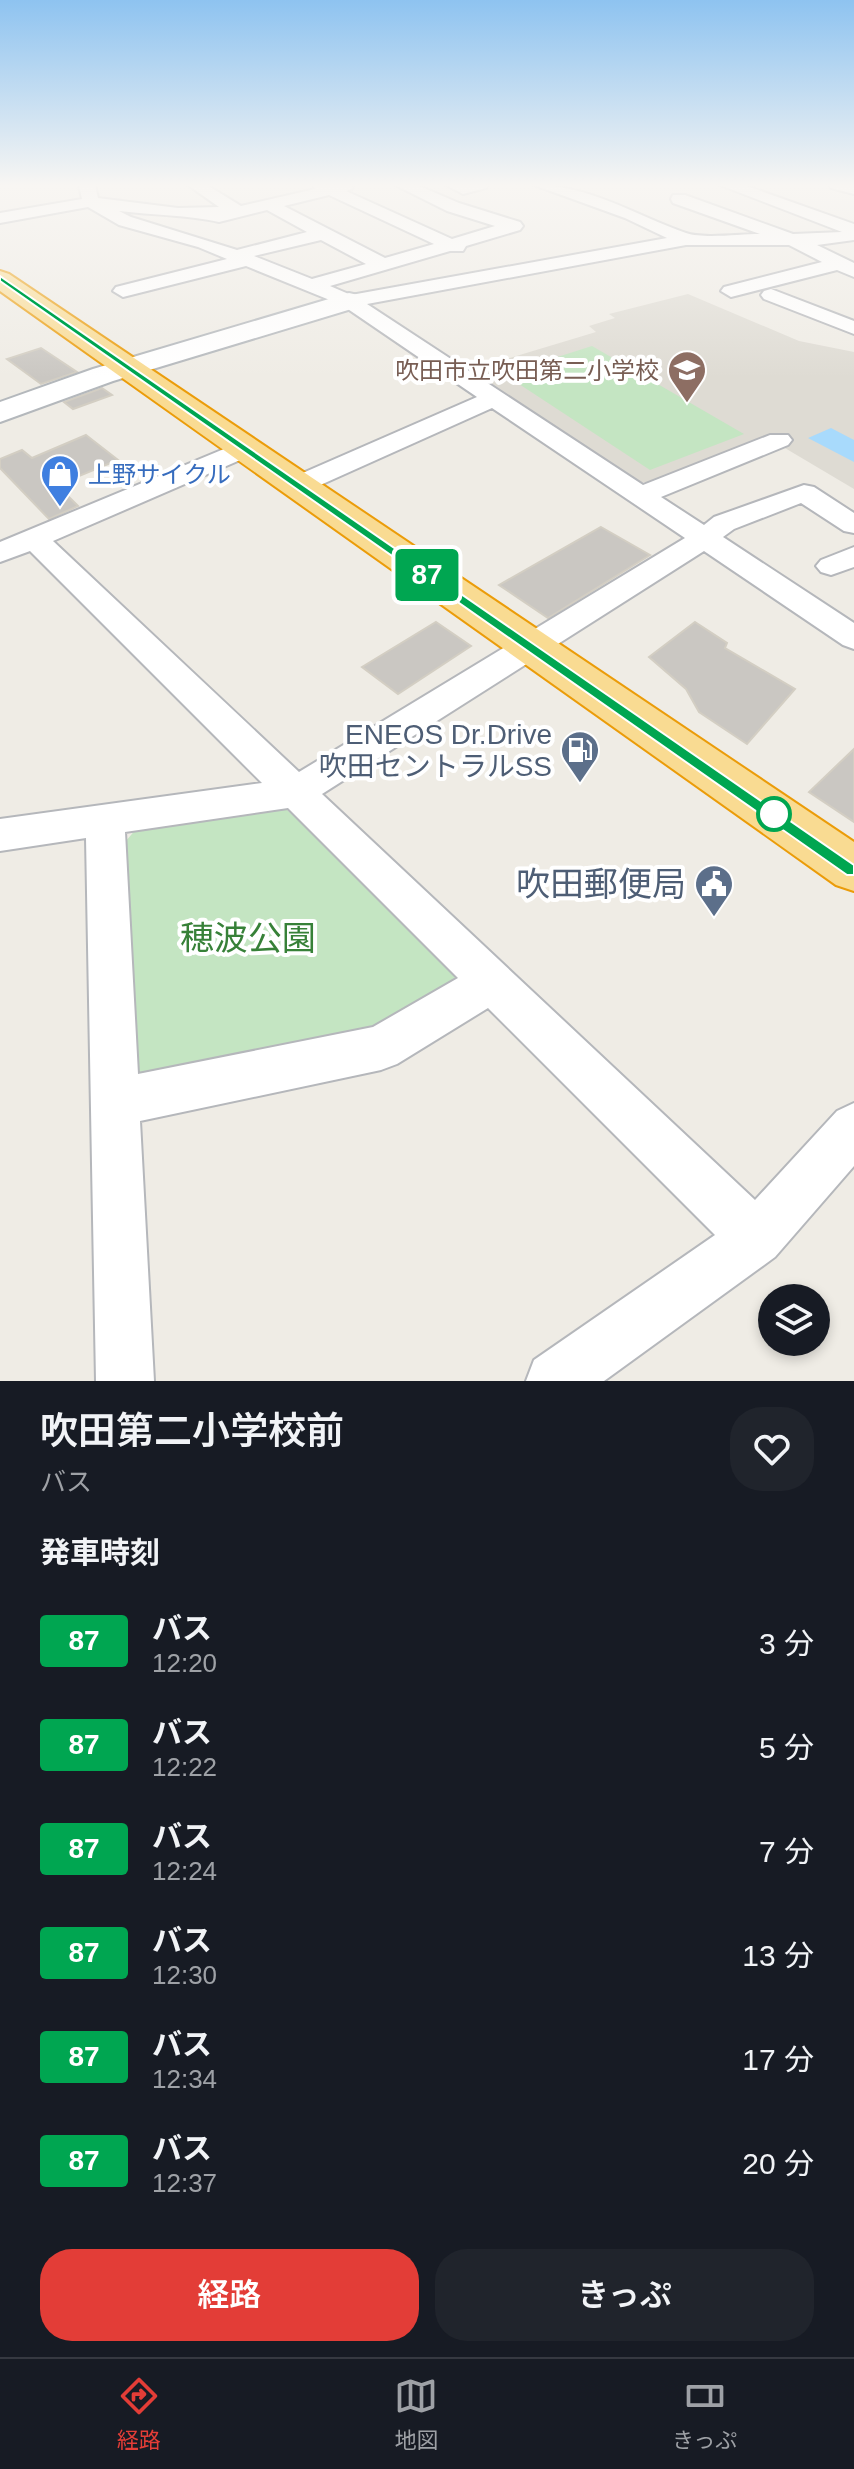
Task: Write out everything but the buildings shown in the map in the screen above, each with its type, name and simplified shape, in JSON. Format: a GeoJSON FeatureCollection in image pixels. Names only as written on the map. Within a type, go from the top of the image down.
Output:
{"type":"FeatureCollection","features":[{"type":"Feature","properties":{"kind":"highway"},"geometry":{"type":"LineString","coordinates":[[0,279],[854,870]]}},
{"type":"Feature","properties":{"kind":"street"},"geometry":{"type":"LineString","coordinates":[[219,249],[349,301],[702,540],[854,638]]}},
{"type":"Feature","properties":{"kind":"street"},"geometry":{"type":"LineString","coordinates":[[123,291],[269,249]]}},
{"type":"Feature","properties":{"kind":"street"},"geometry":{"type":"LineString","coordinates":[[270,271],[347,249]]}},
{"type":"Feature","properties":{"kind":"street"},"geometry":{"type":"LineString","coordinates":[[350,249],[383,265]]}},
{"type":"Feature","properties":{"kind":"street"},"geometry":{"type":"LineString","coordinates":[[311,286],[435,249]]}},
{"type":"Feature","properties":{"kind":"street"},"geometry":{"type":"LineString","coordinates":[[463,249],[503,272]]}},
{"type":"Feature","properties":{"kind":"street"},"geometry":{"type":"LineString","coordinates":[[0,413],[128,368],[349,301],[638,249]]}},
{"type":"Feature","properties":{"kind":"street"},"geometry":{"type":"LineString","coordinates":[[809,249],[846,268]]}},
{"type":"Feature","properties":{"kind":"street"},"geometry":{"type":"LineString","coordinates":[[729,287],[846,268]]}},
{"type":"Feature","properties":{"kind":"street"},"geometry":{"type":"LineString","coordinates":[[185,275],[205,288]]}},
{"type":"Feature","properties":{"kind":"street"},"geometry":{"type":"LineString","coordinates":[[771,295],[854,328]]}},
{"type":"Feature","properties":{"kind":"street"},"geometry":{"type":"LineString","coordinates":[[298,485],[494,398]]}},
{"type":"Feature","properties":{"kind":"street"},"geometry":{"type":"LineString","coordinates":[[639,496],[779,440]]}},
{"type":"Feature","properties":{"kind":"street"},"geometry":{"type":"LineString","coordinates":[[245,449],[17,546],[295,793],[756,1238]]}},
{"type":"Feature","properties":{"kind":"street"},"geometry":{"type":"LineString","coordinates":[[0,835],[295,793],[702,540],[724,523],[804,493],[854,525]]}},
{"type":"Feature","properties":{"kind":"street"},"geometry":{"type":"LineString","coordinates":[[105,821],[125,1381]]}},
{"type":"Feature","properties":{"kind":"street"},"geometry":{"type":"LineString","coordinates":[[115,1102],[381,1048],[491,982]]}},
{"type":"Feature","properties":{"kind":"street"},"geometry":{"type":"LineString","coordinates":[[555,1381],[756,1238],[854,1128]]}},
{"type":"Feature","properties":{"kind":"shaded area","name":"吹田市立吹田第二小学校"},"geometry":{"type":"Polygon","coordinates":[[[688,294],[799,341],[854,352],[854,489],[768,438],[657,482],[638,482],[470,370],[596,332],[589,326],[615,318],[609,314],[688,294]]]}},
{"type":"Feature","properties":{"kind":"green space"},"geometry":{"type":"Polygon","coordinates":[[[592,346],[744,434],[650,470],[504,374],[592,346]]]}},
{"type":"Feature","properties":{"kind":"green space","name":"穂波公園"},"geometry":{"type":"Polygon","coordinates":[[[284,807],[456,968],[454,991],[375,1036],[148,1081],[132,1063],[125,842],[137,828],[284,807]]]}},
{"type":"Feature","properties":{"kind":"water"},"geometry":{"type":"Polygon","coordinates":[[[831,428],[854,440],[854,462],[808,438],[831,428]]]}},
{"type":"Feature","properties":{"kind":"bus line","name":"87"},"geometry":{"type":"LineString","coordinates":[[0,279],[854,870]]}},
{"type":"Feature","properties":{"kind":"place","name":"吹田市立吹田第二小学校"},"geometry":{"type":"Point","coordinates":[687,404]}},
{"type":"Feature","properties":{"kind":"place","name":"上野サイクル"},"geometry":{"type":"Point","coordinates":[60,508]}},
{"type":"Feature","properties":{"kind":"place","name":"ENEOS Dr.Drive 吹田セントラルSS"},"geometry":{"type":"Point","coordinates":[580,784]}},
{"type":"Feature","properties":{"kind":"place","name":"吹田郵便局"},"geometry":{"type":"Point","coordinates":[714,918]}}]}
